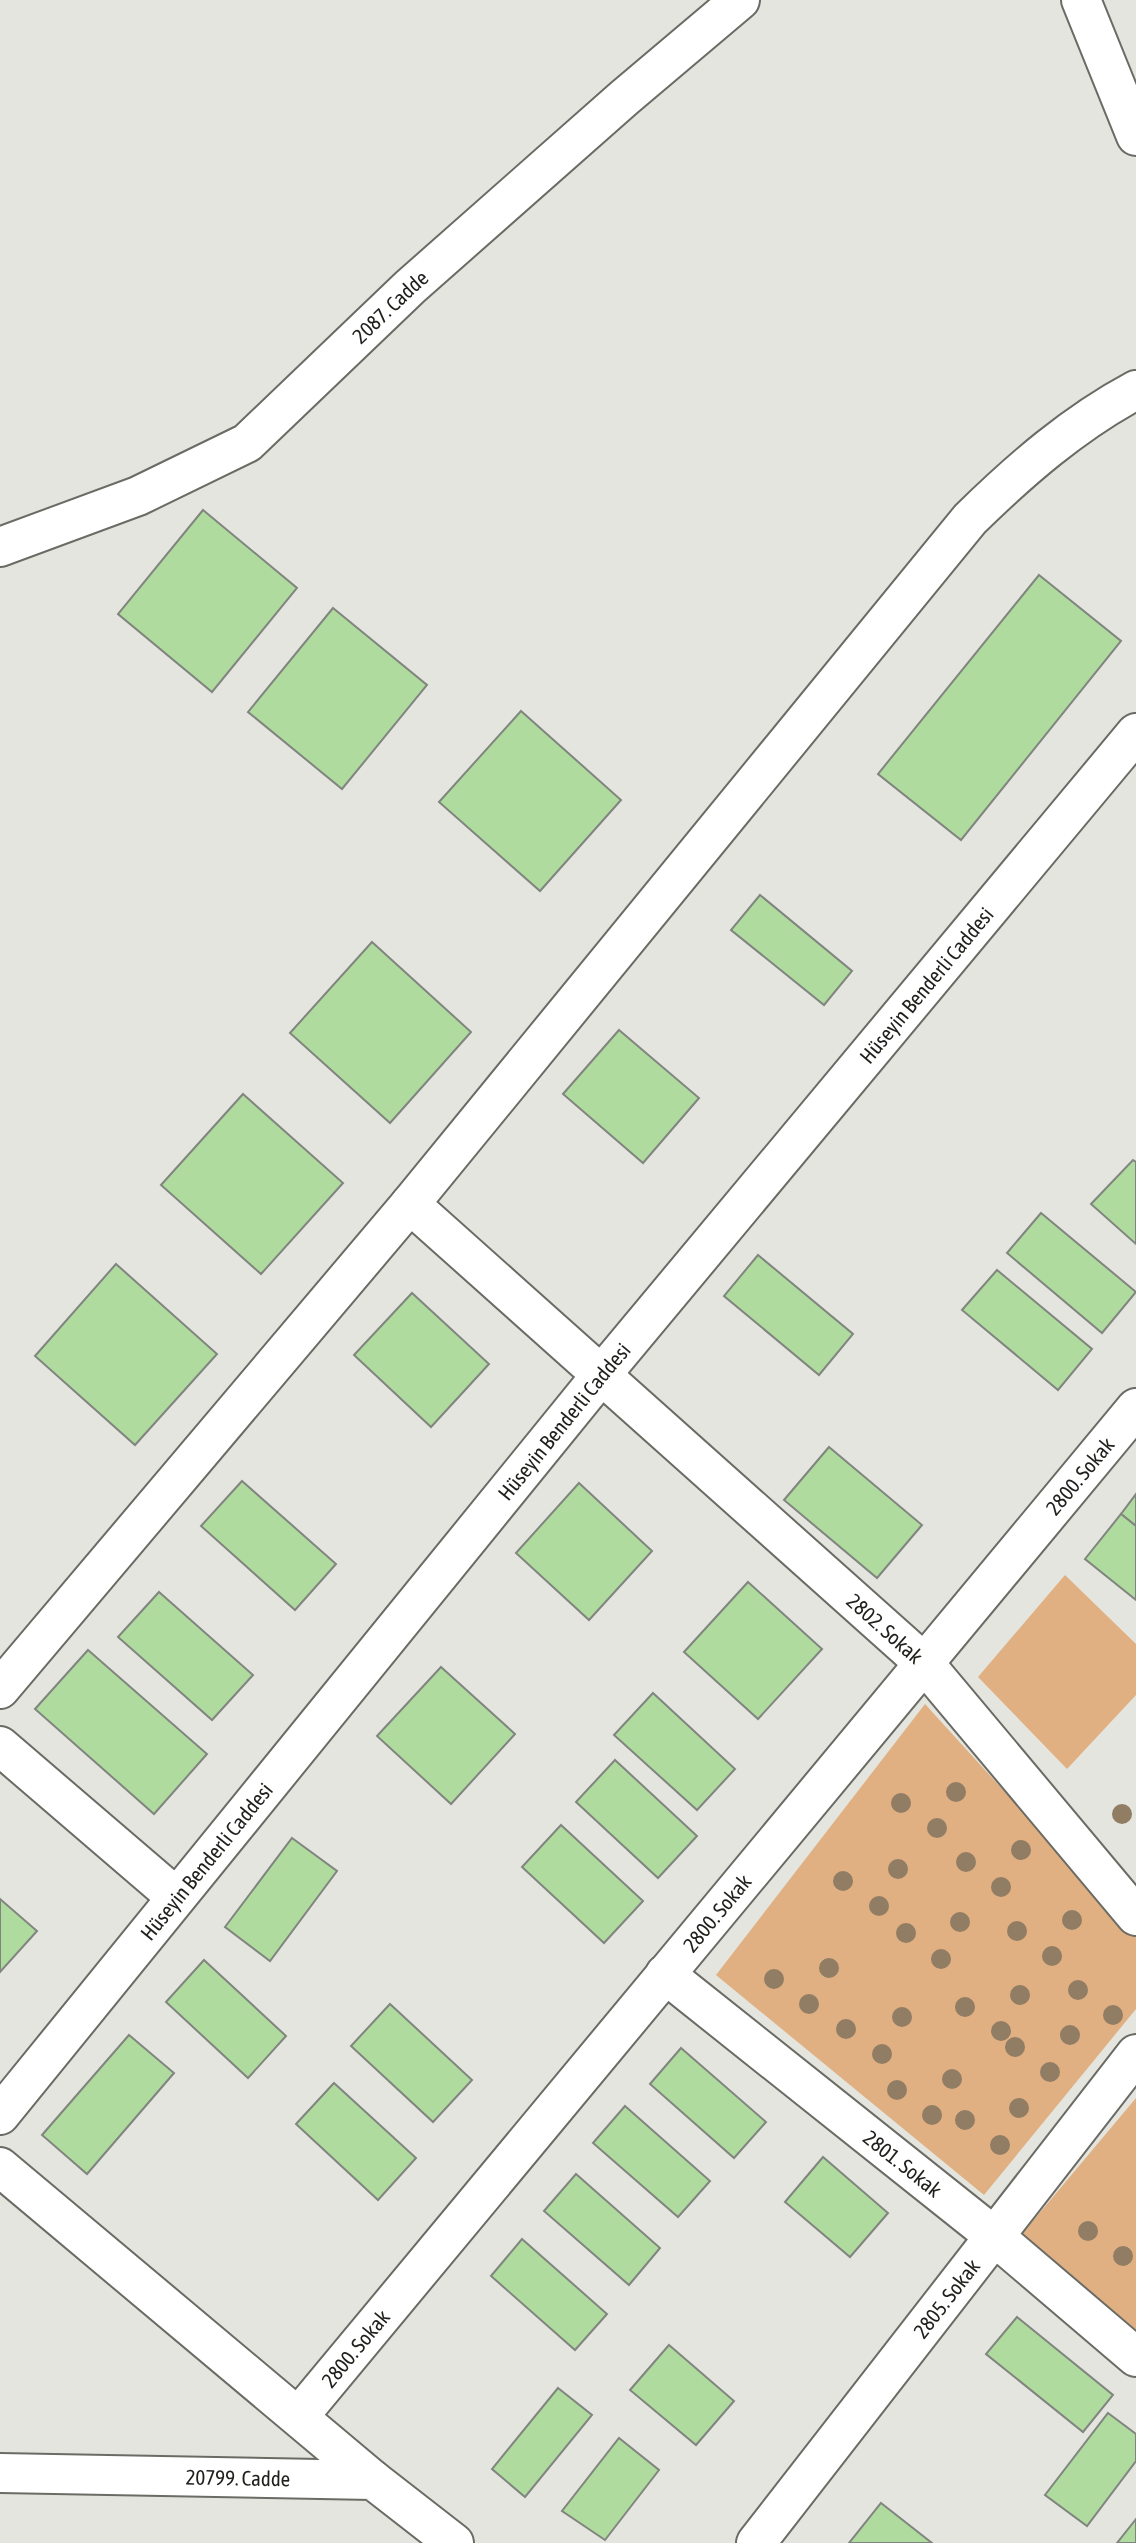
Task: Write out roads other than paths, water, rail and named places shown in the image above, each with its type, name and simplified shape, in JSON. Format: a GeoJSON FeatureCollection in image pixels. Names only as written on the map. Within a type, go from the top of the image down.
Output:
{"type":"FeatureCollection","features":[{"type":"Feature","properties":{"kind":"street","name":"2087. Cadde"},"geometry":{"type":"LineString","coordinates":[[0,547],[138,496],[247,443],[410,287],[624,98],[740,0]]}},
{"type":"Feature","properties":{"kind":"street"},"geometry":{"type":"LineString","coordinates":[[1081,0],[1136,136]]}},
{"type":"Feature","properties":{"kind":"street"},"geometry":{"type":"LineString","coordinates":[[0,1689],[410,1204],[970,519],[1045,451],[1136,390]]}},
{"type":"Feature","properties":{"kind":"street","name":"Hüseyin Benderli Caddesi"},"geometry":{"type":"LineString","coordinates":[[0,2115],[602,1374],[1136,733]]}},
{"type":"Feature","properties":{"kind":"street","name":"2802. Sokak"},"geometry":{"type":"LineString","coordinates":[[410,1204],[924,1663],[1136,1916]]}},
{"type":"Feature","properties":{"kind":"street","name":"2800. Sokak"},"geometry":{"type":"LineString","coordinates":[[299,2416],[1136,1408]]}},
{"type":"Feature","properties":{"kind":"street"},"geometry":{"type":"LineString","coordinates":[[0,1746],[176,1897]]}},
{"type":"Feature","properties":{"kind":"street","name":"2801. Sokak"},"geometry":{"type":"LineString","coordinates":[[665,1974],[994,2236],[1136,2357]]}},
{"type":"Feature","properties":{"kind":"street","name":"2805. Sokak"},"geometry":{"type":"LineString","coordinates":[[756,2543],[1136,2053]]}},
{"type":"Feature","properties":{"kind":"street"},"geometry":{"type":"LineString","coordinates":[[0,2167],[373,2480],[454,2543]]}},
{"type":"Feature","properties":{"kind":"street","name":"20799. Cadde"},"geometry":{"type":"LineString","coordinates":[[0,2473],[373,2480]]}}]}
